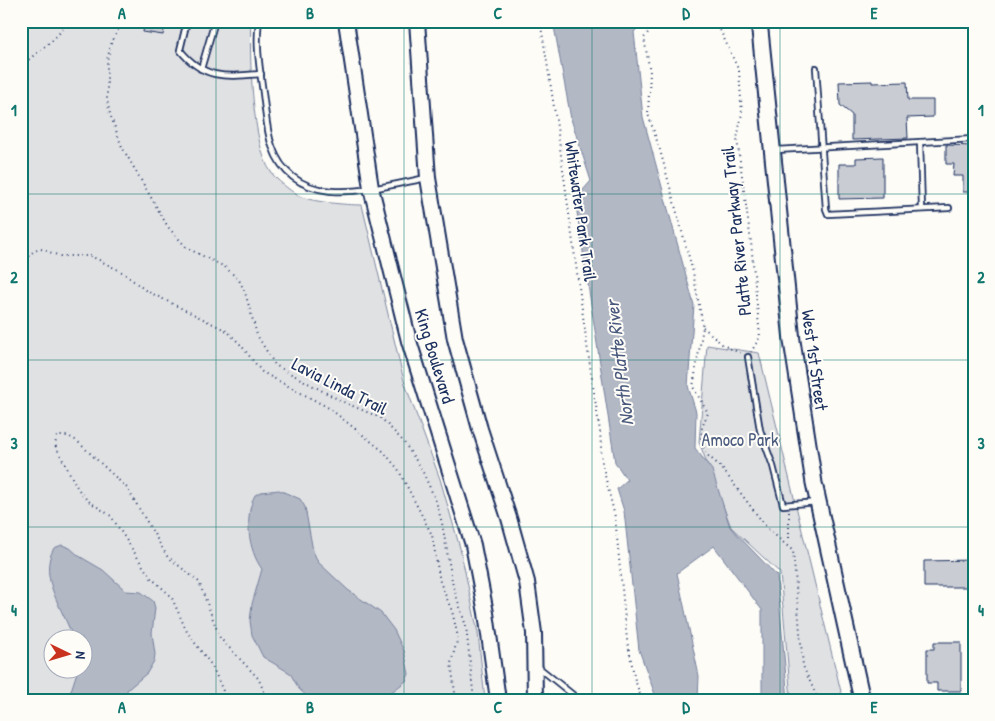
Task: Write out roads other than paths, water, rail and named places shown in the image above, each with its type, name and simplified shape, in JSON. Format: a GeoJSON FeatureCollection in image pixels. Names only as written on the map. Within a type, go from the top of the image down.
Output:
{"type":"FeatureCollection","features":[{"type":"Feature","properties":{"kind":"main road","name":"West 1st Street"},"geometry":{"type":"LineString","coordinates":[[759,21],[792,341],[818,502],[862,700]]}},
{"type":"Feature","properties":{"kind":"street","name":"King Boulevard"},"geometry":{"type":"LineString","coordinates":[[346,21],[371,188],[409,341],[473,545],[486,613],[498,700]]}},
{"type":"Feature","properties":{"kind":"street","name":"King Boulevard"},"geometry":{"type":"LineString","coordinates":[[417,21],[428,178],[455,339],[480,429],[509,518],[527,582],[534,633],[535,700]]}},
{"type":"Feature","properties":{"kind":"lane"},"geometry":{"type":"LineString","coordinates":[[187,21],[180,50],[191,63],[213,75],[261,74]]}},
{"type":"Feature","properties":{"kind":"lane"},"geometry":{"type":"LineString","coordinates":[[201,69],[215,21]]}},
{"type":"Feature","properties":{"kind":"lane"},"geometry":{"type":"LineString","coordinates":[[259,21],[258,37],[261,74],[272,145],[277,157],[288,172],[298,180],[323,191],[335,192],[428,178]]}},
{"type":"Feature","properties":{"kind":"lane"},"geometry":{"type":"LineString","coordinates":[[816,68],[826,209],[828,214],[949,208]]}},
{"type":"Feature","properties":{"kind":"lane"},"geometry":{"type":"LineString","coordinates":[[772,150],[974,139]]}},
{"type":"Feature","properties":{"kind":"lane"},"geometry":{"type":"LineString","coordinates":[[920,142],[922,209]]}},
{"type":"Feature","properties":{"kind":"lane"},"geometry":{"type":"LineString","coordinates":[[748,357],[760,430],[773,466],[782,505],[818,502]]}},
{"type":"Feature","properties":{"kind":"lane"},"geometry":{"type":"LineString","coordinates":[[535,664],[573,695],[574,700]]}},
{"type":"Feature","properties":{"kind":"water","name":"North Platte River"},"geometry":{"type":"Polygon","coordinates":[[[553,21],[645,21],[634,32],[643,117],[694,305],[688,386],[696,412],[695,448],[712,470],[730,527],[777,576],[788,700],[762,700],[762,610],[714,546],[677,573],[699,676],[698,700],[657,700],[639,650],[624,511],[617,489],[627,480],[615,462],[575,199],[591,181],[571,119],[553,21]]]}},
{"type":"Feature","properties":{"kind":"water"},"geometry":{"type":"Polygon","coordinates":[[[279,490],[300,499],[305,507],[313,551],[318,562],[348,590],[381,613],[394,630],[404,651],[409,674],[406,681],[381,700],[311,700],[299,689],[290,673],[263,657],[252,635],[250,621],[252,604],[262,569],[253,552],[249,533],[249,513],[255,495],[261,492],[279,490]]]}},
{"type":"Feature","properties":{"kind":"water"},"geometry":{"type":"Polygon","coordinates":[[[62,545],[70,548],[79,556],[103,570],[126,591],[141,592],[153,601],[155,608],[152,633],[154,661],[147,673],[127,690],[127,700],[68,700],[75,678],[92,678],[92,628],[69,628],[50,582],[50,559],[54,548],[62,545]]]}},
{"type":"Feature","properties":{"kind":"railway"},"geometry":{"type":"LineString","coordinates":[[972,21],[974,25]]}},
{"type":"Feature","properties":{"kind":"park label","name":"Amoco Park"},"geometry":{"type":"Point","coordinates":[740,439]}}]}
